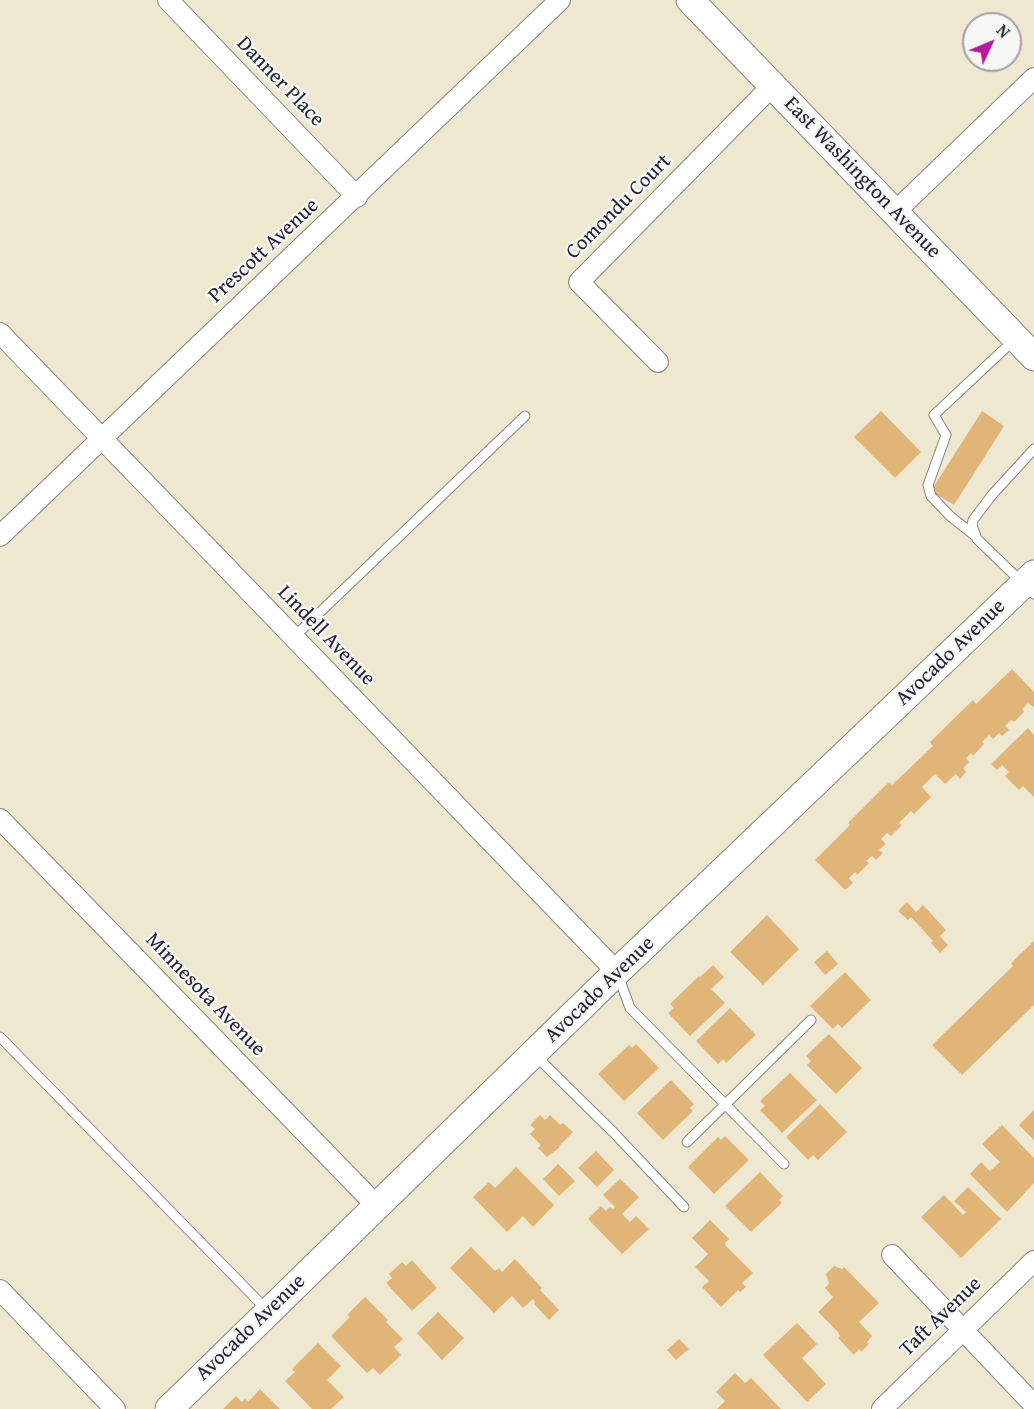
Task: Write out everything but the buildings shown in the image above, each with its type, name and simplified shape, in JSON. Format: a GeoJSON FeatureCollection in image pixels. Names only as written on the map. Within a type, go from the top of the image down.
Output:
{"type":"FeatureCollection","features":[{"type":"Feature","properties":{"kind":"main road","name":"East Washington Avenue"},"geometry":{"type":"LineString","coordinates":[[690,0],[1025,347]]}},
{"type":"Feature","properties":{"kind":"main road","name":"Avocado Avenue"},"geometry":{"type":"LineString","coordinates":[[169,1409],[617,972],[1031,584]]}},
{"type":"Feature","properties":{"kind":"street","name":"Danner Place"},"geometry":{"type":"LineString","coordinates":[[168,0],[357,196]]}},
{"type":"Feature","properties":{"kind":"street","name":"Prescott Avenue"},"geometry":{"type":"LineString","coordinates":[[0,536],[560,0]]}},
{"type":"Feature","properties":{"kind":"street"},"geometry":{"type":"LineString","coordinates":[[895,212],[1034,78]]}},
{"type":"Feature","properties":{"kind":"street","name":"Comondu Court"},"geometry":{"type":"LineString","coordinates":[[658,362],[579,282],[773,85]]}},
{"type":"Feature","properties":{"kind":"street","name":"Lindell Avenue"},"geometry":{"type":"LineString","coordinates":[[0,333],[617,972]]}},
{"type":"Feature","properties":{"kind":"street","name":"Minnesota Avenue"},"geometry":{"type":"LineString","coordinates":[[0,819],[376,1205]]}},
{"type":"Feature","properties":{"kind":"street"},"geometry":{"type":"LineString","coordinates":[[892,1255],[1034,1405]]}},
{"type":"Feature","properties":{"kind":"street","name":"Taft Avenue"},"geometry":{"type":"LineString","coordinates":[[882,1409],[1034,1261]]}},
{"type":"Feature","properties":{"kind":"street"},"geometry":{"type":"LineString","coordinates":[[0,1290],[115,1409]]}},
{"type":"Feature","properties":{"kind":"lane"},"geometry":{"type":"LineString","coordinates":[[1025,347],[934,415],[945,435],[928,485],[931,496],[950,516],[1031,584]]}},
{"type":"Feature","properties":{"kind":"lane"},"geometry":{"type":"LineString","coordinates":[[294,638],[525,416]]}},
{"type":"Feature","properties":{"kind":"lane"},"geometry":{"type":"LineString","coordinates":[[974,535],[973,520],[992,495],[1034,449]]}},
{"type":"Feature","properties":{"kind":"lane"},"geometry":{"type":"LineString","coordinates":[[617,972],[630,1008],[784,1164]]}},
{"type":"Feature","properties":{"kind":"lane"},"geometry":{"type":"LineString","coordinates":[[687,1142],[811,1020]]}},
{"type":"Feature","properties":{"kind":"lane"},"geometry":{"type":"LineString","coordinates":[[0,1037],[268,1311]]}},
{"type":"Feature","properties":{"kind":"lane"},"geometry":{"type":"LineString","coordinates":[[533,1054],[614,1133],[684,1207]]}}]}
